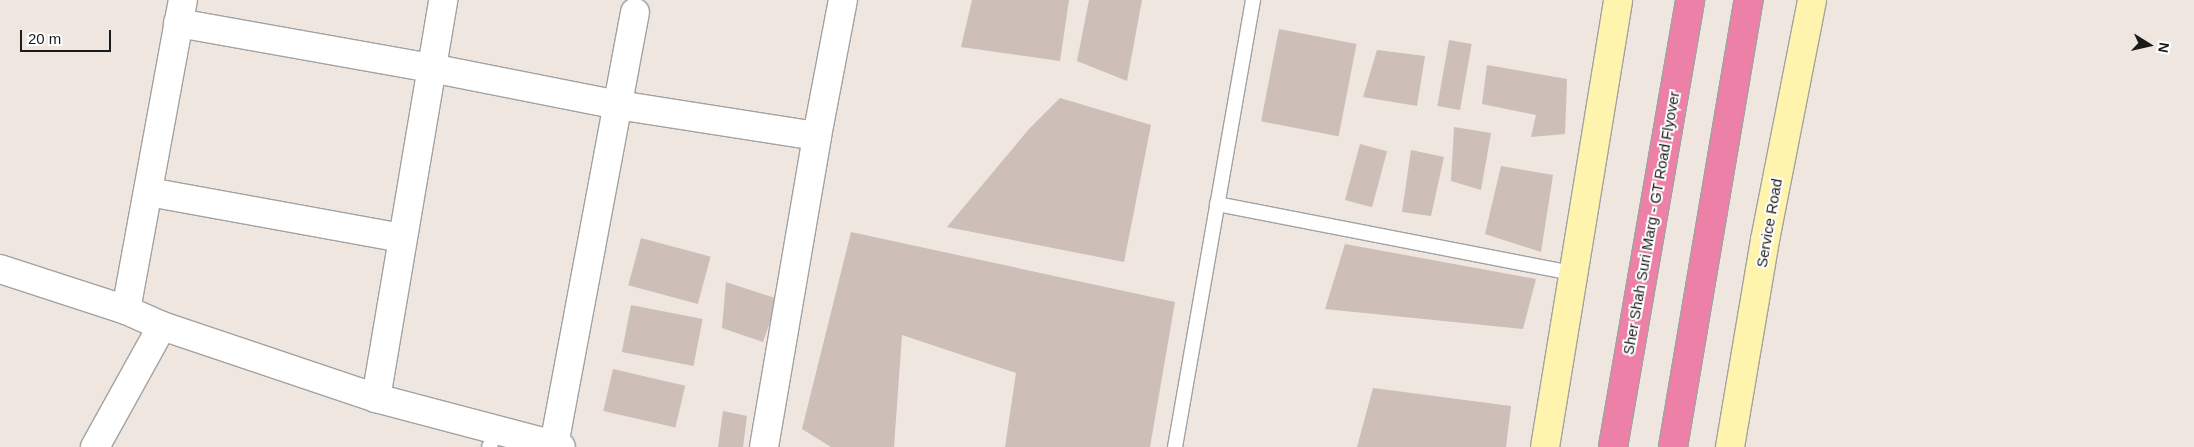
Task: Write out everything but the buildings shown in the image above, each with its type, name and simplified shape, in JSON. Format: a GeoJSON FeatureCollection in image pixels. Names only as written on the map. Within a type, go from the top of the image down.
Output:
{"type":"FeatureCollection","features":[{"type":"Feature","properties":{"kind":"highway","name":"Sher Shah Suri Marg - GT Road Flyover"},"geometry":{"type":"LineString","coordinates":[[1613,447],[1690,0]]}},
{"type":"Feature","properties":{"kind":"highway"},"geometry":{"type":"LineString","coordinates":[[1673,447],[1749,0]]}},
{"type":"Feature","properties":{"kind":"street"},"geometry":{"type":"LineString","coordinates":[[376,398],[443,0]]}},
{"type":"Feature","properties":{"kind":"street"},"geometry":{"type":"LineString","coordinates":[[764,447],[817,136],[843,0]]}},
{"type":"Feature","properties":{"kind":"street"},"geometry":{"type":"LineString","coordinates":[[1545,447],[1618,0]]}},
{"type":"Feature","properties":{"kind":"street","name":"Service Road"},"geometry":{"type":"LineString","coordinates":[[1730,447],[1765,240],[1812,0]]}},
{"type":"Feature","properties":{"kind":"street"},"geometry":{"type":"LineString","coordinates":[[126,310],[181,12],[431,68],[618,104],[817,136]]}},
{"type":"Feature","properties":{"kind":"street"},"geometry":{"type":"LineString","coordinates":[[2,273],[126,310],[162,326],[493,439],[558,446],[635,12]]}},
{"type":"Feature","properties":{"kind":"street"},"geometry":{"type":"LineString","coordinates":[[149,192],[402,238]]}},
{"type":"Feature","properties":{"kind":"street"},"geometry":{"type":"LineString","coordinates":[[95,447],[162,326]]}},
{"type":"Feature","properties":{"kind":"lane"},"geometry":{"type":"LineString","coordinates":[[1175,447],[1253,0]]}},
{"type":"Feature","properties":{"kind":"lane"},"geometry":{"type":"LineString","coordinates":[[1217,204],[1573,272]]}}]}
